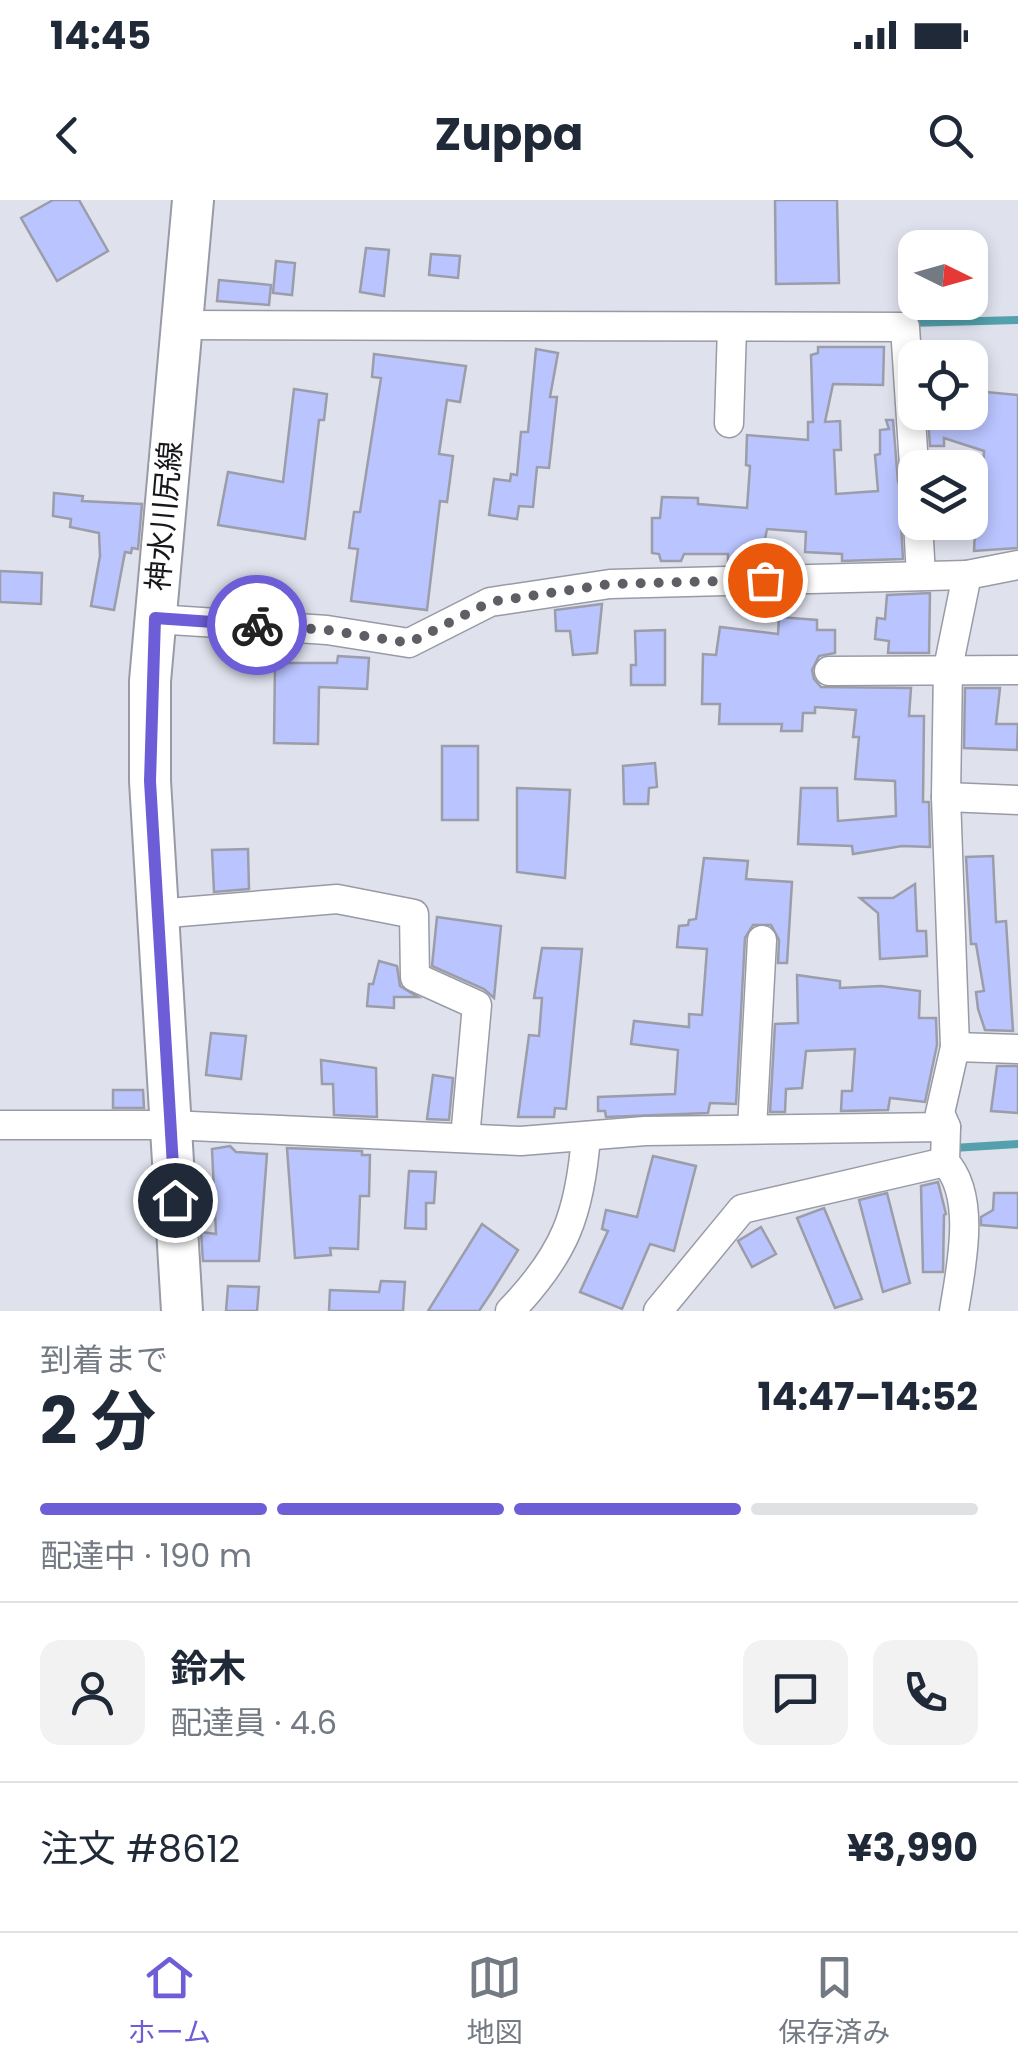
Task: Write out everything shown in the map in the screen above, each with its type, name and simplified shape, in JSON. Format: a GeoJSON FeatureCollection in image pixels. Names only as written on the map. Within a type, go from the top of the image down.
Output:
{"type":"FeatureCollection","features":[{"type":"Feature","properties":{"kind":"main road","name":"神水川尻線"},"geometry":{"type":"LineString","coordinates":[[182,1311],[150,781],[155,618],[193,200]]}},
{"type":"Feature","properties":{"kind":"street"},"geometry":{"type":"LineString","coordinates":[[182,325],[905,327],[913,450]]}},
{"type":"Feature","properties":{"kind":"street"},"geometry":{"type":"LineString","coordinates":[[729,423],[732,328]]}},
{"type":"Feature","properties":{"kind":"street"},"geometry":{"type":"LineString","coordinates":[[919,540],[921,576]]}},
{"type":"Feature","properties":{"kind":"street"},"geometry":{"type":"LineString","coordinates":[[155,618],[327,630],[409,643],[490,602],[610,584],[967,575],[1018,565]]}},
{"type":"Feature","properties":{"kind":"street"},"geometry":{"type":"LineString","coordinates":[[954,1311],[964,1246],[959,1176],[946,1162],[946,1127],[940,1113],[955,1047],[946,796],[948,668],[967,575]]}},
{"type":"Feature","properties":{"kind":"street"},"geometry":{"type":"LineString","coordinates":[[829,671],[1018,670]]}},
{"type":"Feature","properties":{"kind":"street"},"geometry":{"type":"LineString","coordinates":[[946,796],[1018,800]]}},
{"type":"Feature","properties":{"kind":"street"},"geometry":{"type":"LineString","coordinates":[[156,914],[336,898],[414,914],[415,977],[477,1005],[465,1138]]}},
{"type":"Feature","properties":{"kind":"street"},"geometry":{"type":"LineString","coordinates":[[752,1129],[762,940]]}},
{"type":"Feature","properties":{"kind":"street"},"geometry":{"type":"LineString","coordinates":[[955,1047],[1018,1049]]}},
{"type":"Feature","properties":{"kind":"street"},"geometry":{"type":"LineString","coordinates":[[0,1125],[170,1125],[522,1140],[752,1129],[946,1127]]}},
{"type":"Feature","properties":{"kind":"street"},"geometry":{"type":"LineString","coordinates":[[510,1311],[539,1281],[566,1238],[582,1180],[586,1136]]}},
{"type":"Feature","properties":{"kind":"street"},"geometry":{"type":"LineString","coordinates":[[658,1311],[742,1209],[946,1162]]}},
{"type":"Feature","properties":{"kind":"building"},"geometry":{"type":"Polygon","coordinates":[[[53,200],[79,200],[108,251],[57,281],[21,218],[53,200]]]}},
{"type":"Feature","properties":{"kind":"building"},"geometry":{"type":"Polygon","coordinates":[[[775,200],[837,200],[839,283],[776,284],[775,200]]]}},
{"type":"Feature","properties":{"kind":"building"},"geometry":{"type":"Polygon","coordinates":[[[366,248],[389,250],[384,296],[360,292],[366,248]]]}},
{"type":"Feature","properties":{"kind":"building"},"geometry":{"type":"Polygon","coordinates":[[[431,254],[460,256],[458,278],[429,275],[431,254]]]}},
{"type":"Feature","properties":{"kind":"building"},"geometry":{"type":"Polygon","coordinates":[[[276,261],[295,263],[292,295],[273,293],[276,261]]]}},
{"type":"Feature","properties":{"kind":"building"},"geometry":{"type":"Polygon","coordinates":[[[219,280],[271,285],[269,305],[217,301],[219,280]]]}},
{"type":"Feature","properties":{"kind":"building"},"geometry":{"type":"Polygon","coordinates":[[[818,347],[884,347],[883,385],[833,384],[825,422],[840,421],[841,450],[834,450],[836,494],[878,491],[875,455],[880,454],[880,430],[889,429],[886,420],[893,420],[898,540],[902,540],[903,559],[842,561],[842,554],[805,552],[806,532],[767,529],[762,555],[753,553],[752,563],[728,562],[728,554],[684,554],[681,561],[661,561],[659,554],[652,553],[652,518],[660,518],[662,497],[698,498],[698,504],[747,508],[747,435],[808,440],[808,422],[813,422],[811,355],[818,353],[818,347]]]}},
{"type":"Feature","properties":{"kind":"building"},"geometry":{"type":"Polygon","coordinates":[[[536,349],[558,353],[550,397],[557,397],[549,468],[537,467],[533,507],[519,506],[517,519],[489,515],[494,479],[510,481],[511,474],[517,475],[521,432],[528,432],[536,349]]]}},
{"type":"Feature","properties":{"kind":"building"},"geometry":{"type":"Polygon","coordinates":[[[374,354],[466,366],[460,402],[447,400],[439,454],[453,456],[447,502],[440,501],[427,610],[351,601],[358,549],[349,548],[354,512],[360,512],[381,378],[372,377],[374,354]]]}},
{"type":"Feature","properties":{"kind":"building"},"geometry":{"type":"Polygon","coordinates":[[[294,389],[327,394],[324,420],[319,420],[305,539],[218,525],[228,472],[283,482],[294,389]]]}},
{"type":"Feature","properties":{"kind":"building"},"geometry":{"type":"Polygon","coordinates":[[[988,392],[1018,395],[1018,548],[974,551],[975,540],[988,540],[988,450],[944,438],[944,446],[930,446],[929,430],[988,430],[988,392]]]}},
{"type":"Feature","properties":{"kind":"building"},"geometry":{"type":"Polygon","coordinates":[[[54,493],[83,496],[82,501],[142,504],[138,549],[125,552],[114,610],[91,606],[100,556],[99,533],[70,527],[71,519],[53,516],[54,493]]]}},
{"type":"Feature","properties":{"kind":"building"},"geometry":{"type":"Polygon","coordinates":[[[0,571],[42,573],[41,604],[0,602],[0,571]]]}},
{"type":"Feature","properties":{"kind":"building"},"geometry":{"type":"Polygon","coordinates":[[[930,593],[929,653],[888,653],[889,641],[875,639],[877,618],[885,619],[887,595],[930,593]]]}},
{"type":"Feature","properties":{"kind":"building"},"geometry":{"type":"Polygon","coordinates":[[[602,604],[597,653],[573,655],[570,631],[556,631],[555,610],[602,604]]]}},
{"type":"Feature","properties":{"kind":"building"},"geometry":{"type":"Polygon","coordinates":[[[779,617],[817,620],[817,630],[835,630],[835,653],[819,656],[812,670],[821,687],[911,688],[909,716],[924,716],[923,802],[929,802],[930,847],[902,846],[853,854],[852,846],[798,844],[801,788],[837,788],[838,821],[896,816],[895,781],[855,779],[859,737],[853,737],[856,710],[815,707],[815,713],[803,713],[802,731],[781,731],[782,724],[719,724],[720,704],[702,704],[703,654],[716,655],[720,627],[778,634],[779,617]]]}},
{"type":"Feature","properties":{"kind":"building"},"geometry":{"type":"Polygon","coordinates":[[[665,630],[665,685],[631,685],[631,665],[636,665],[635,631],[665,630]]]}},
{"type":"Feature","properties":{"kind":"building"},"geometry":{"type":"Polygon","coordinates":[[[338,656],[369,658],[367,689],[319,687],[318,744],[274,743],[275,663],[337,663],[338,656]]]}},
{"type":"Feature","properties":{"kind":"building"},"geometry":{"type":"Polygon","coordinates":[[[965,688],[1000,688],[996,724],[1018,724],[1017,750],[964,748],[965,688]]]}},
{"type":"Feature","properties":{"kind":"building"},"geometry":{"type":"Polygon","coordinates":[[[442,746],[478,746],[478,820],[442,820],[442,746]]]}},
{"type":"Feature","properties":{"kind":"building"},"geometry":{"type":"Polygon","coordinates":[[[655,763],[657,787],[649,788],[648,804],[624,804],[623,766],[655,763]]]}},
{"type":"Feature","properties":{"kind":"building"},"geometry":{"type":"Polygon","coordinates":[[[517,788],[570,790],[565,878],[517,872],[517,788]]]}},
{"type":"Feature","properties":{"kind":"building"},"geometry":{"type":"Polygon","coordinates":[[[248,849],[249,889],[214,892],[212,850],[248,849]]]}},
{"type":"Feature","properties":{"kind":"building"},"geometry":{"type":"Polygon","coordinates":[[[993,856],[996,922],[1006,921],[1013,1031],[985,1030],[976,992],[984,991],[976,944],[971,944],[966,857],[993,856]]]}},
{"type":"Feature","properties":{"kind":"building"},"geometry":{"type":"Polygon","coordinates":[[[704,858],[748,861],[746,879],[792,882],[787,963],[778,963],[779,940],[771,925],[753,925],[745,938],[736,1104],[710,1103],[708,1113],[606,1117],[605,1111],[598,1111],[598,1097],[675,1094],[678,1050],[631,1044],[634,1021],[689,1027],[689,1014],[702,1015],[707,949],[677,947],[679,926],[696,919],[704,858]]]}},
{"type":"Feature","properties":{"kind":"building"},"geometry":{"type":"Polygon","coordinates":[[[915,884],[917,931],[926,931],[927,956],[880,959],[878,913],[860,898],[893,898],[915,884]]]}},
{"type":"Feature","properties":{"kind":"building"},"geometry":{"type":"Polygon","coordinates":[[[437,917],[501,926],[494,998],[484,989],[432,966],[437,917]]]}},
{"type":"Feature","properties":{"kind":"building"},"geometry":{"type":"Polygon","coordinates":[[[542,948],[582,949],[566,1109],[555,1108],[554,1117],[518,1117],[529,1035],[539,1036],[542,998],[534,998],[542,948]]]}},
{"type":"Feature","properties":{"kind":"building"},"geometry":{"type":"Polygon","coordinates":[[[379,961],[397,966],[400,986],[418,997],[394,997],[394,1008],[367,1006],[369,984],[373,984],[379,961]]]}},
{"type":"Feature","properties":{"kind":"building"},"geometry":{"type":"Polygon","coordinates":[[[797,975],[840,981],[840,988],[881,986],[920,991],[919,1018],[936,1018],[937,1045],[925,1102],[890,1098],[888,1110],[841,1111],[842,1091],[852,1091],[855,1049],[806,1051],[802,1088],[786,1089],[785,1112],[770,1112],[775,1024],[798,1023],[797,975]]]}},
{"type":"Feature","properties":{"kind":"building"},"geometry":{"type":"Polygon","coordinates":[[[211,1033],[246,1036],[241,1079],[206,1075],[211,1033]]]}},
{"type":"Feature","properties":{"kind":"building"},"geometry":{"type":"Polygon","coordinates":[[[321,1060],[376,1068],[377,1117],[334,1115],[333,1084],[322,1084],[321,1060]]]}},
{"type":"Feature","properties":{"kind":"building"},"geometry":{"type":"Polygon","coordinates":[[[997,1066],[1018,1066],[1018,1113],[991,1111],[997,1066]]]}},
{"type":"Feature","properties":{"kind":"building"},"geometry":{"type":"Polygon","coordinates":[[[433,1075],[453,1078],[449,1120],[427,1119],[433,1075]]]}},
{"type":"Feature","properties":{"kind":"building"},"geometry":{"type":"Polygon","coordinates":[[[113,1090],[143,1090],[144,1108],[113,1108],[113,1090]]]}},
{"type":"Feature","properties":{"kind":"building"},"geometry":{"type":"Polygon","coordinates":[[[230,1146],[236,1152],[267,1154],[259,1261],[203,1261],[201,1232],[216,1234],[212,1149],[230,1146]]]}},
{"type":"Feature","properties":{"kind":"building"},"geometry":{"type":"Polygon","coordinates":[[[287,1148],[362,1151],[362,1155],[370,1155],[369,1196],[360,1196],[358,1249],[330,1248],[331,1255],[295,1258],[287,1148]]]}},
{"type":"Feature","properties":{"kind":"building"},"geometry":{"type":"Polygon","coordinates":[[[653,1156],[696,1166],[674,1251],[650,1244],[622,1309],[580,1292],[608,1231],[602,1229],[606,1210],[637,1217],[653,1156]]]}},
{"type":"Feature","properties":{"kind":"building"},"geometry":{"type":"Polygon","coordinates":[[[409,1171],[436,1172],[434,1203],[426,1203],[426,1229],[405,1228],[409,1171]]]}},
{"type":"Feature","properties":{"kind":"building"},"geometry":{"type":"Polygon","coordinates":[[[938,1182],[946,1214],[943,1272],[923,1272],[921,1186],[938,1182]]]}},
{"type":"Feature","properties":{"kind":"building"},"geometry":{"type":"Polygon","coordinates":[[[887,1193],[910,1283],[883,1292],[859,1200],[887,1193]]]}},
{"type":"Feature","properties":{"kind":"building"},"geometry":{"type":"Polygon","coordinates":[[[994,1193],[1018,1193],[1018,1228],[981,1225],[981,1217],[993,1210],[994,1193]]]}},
{"type":"Feature","properties":{"kind":"building"},"geometry":{"type":"Polygon","coordinates":[[[824,1208],[862,1299],[835,1308],[797,1218],[824,1208]]]}},
{"type":"Feature","properties":{"kind":"building"},"geometry":{"type":"Polygon","coordinates":[[[482,1224],[518,1250],[479,1311],[428,1311],[482,1224]]]}},
{"type":"Feature","properties":{"kind":"building"},"geometry":{"type":"Polygon","coordinates":[[[761,1227],[776,1254],[752,1267],[738,1241],[761,1227]]]}},
{"type":"Feature","properties":{"kind":"building"},"geometry":{"type":"Polygon","coordinates":[[[381,1281],[405,1282],[403,1311],[329,1311],[330,1290],[379,1292],[381,1281]]]}},
{"type":"Feature","properties":{"kind":"building"},"geometry":{"type":"Polygon","coordinates":[[[228,1286],[259,1287],[257,1311],[226,1311],[228,1286]]]}},
{"type":"Feature","properties":{"kind":"waterway"},"geometry":{"type":"LineString","coordinates":[[908,323],[1018,320]]}},
{"type":"Feature","properties":{"kind":"waterway"},"geometry":{"type":"LineString","coordinates":[[953,1148],[1018,1144]]}},
{"type":"Feature","properties":{"kind":"way so far"},"geometry":{"type":"LineString","coordinates":[[257,625],[327,630],[409,643],[490,602],[610,584],[765,580]]}},
{"type":"Feature","properties":{"kind":"route"},"geometry":{"type":"LineString","coordinates":[[175,1200],[150,781],[150,681],[155,618],[257,625]]}}]}
